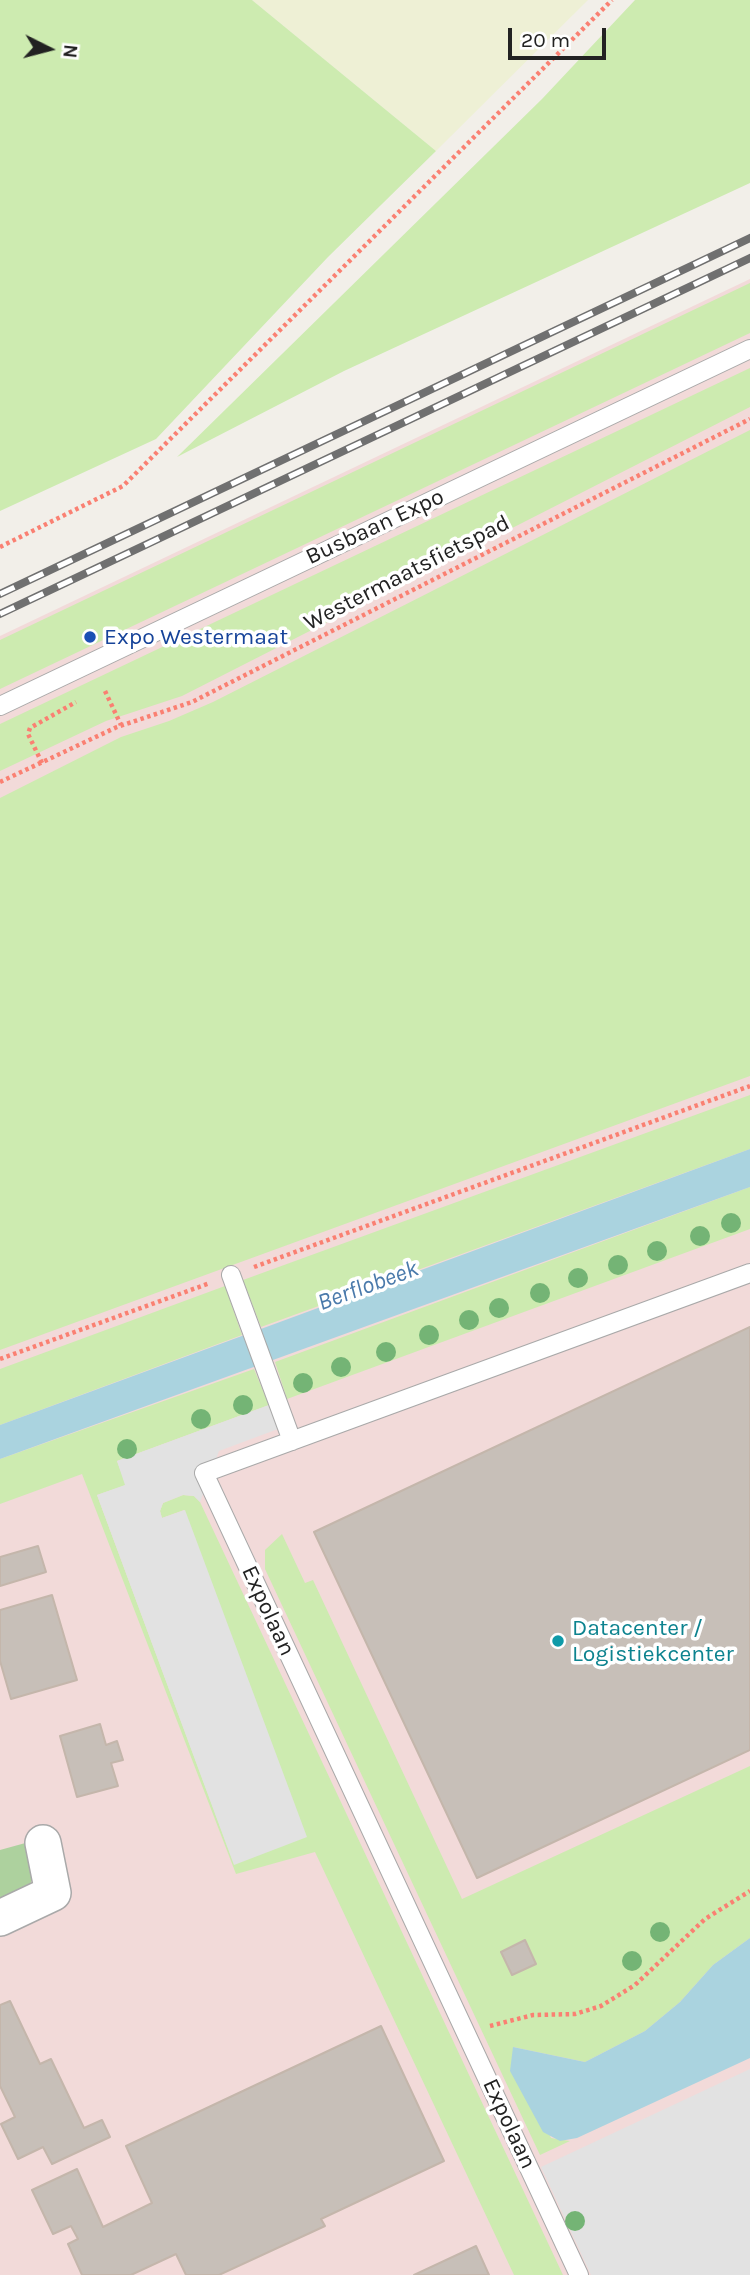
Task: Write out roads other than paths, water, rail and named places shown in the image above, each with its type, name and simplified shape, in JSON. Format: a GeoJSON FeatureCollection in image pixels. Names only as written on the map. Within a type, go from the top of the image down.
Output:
{"type":"FeatureCollection","features":[{"type":"Feature","properties":{"kind":"street"},"geometry":{"type":"LineString","coordinates":[[0,1918],[53,1894],[43,1843]]}},
{"type":"Feature","properties":{"kind":"lane","name":"Busbaan Expo"},"geometry":{"type":"LineString","coordinates":[[0,706],[750,349]]}},
{"type":"Feature","properties":{"kind":"lane","name":"Expolaan"},"geometry":{"type":"LineString","coordinates":[[579,2275],[204,1473],[750,1273]]}},
{"type":"Feature","properties":{"kind":"lane"},"geometry":{"type":"LineString","coordinates":[[231,1275],[292,1441]]}},
{"type":"Feature","properties":{"kind":"water"},"geometry":{"type":"Polygon","coordinates":[[[750,1149],[750,1187],[0,1459],[0,1425],[750,1149]]]}},
{"type":"Feature","properties":{"kind":"water"},"geometry":{"type":"Polygon","coordinates":[[[750,1938],[750,2058],[577,2138],[560,2141],[543,2132],[510,2071],[513,2047],[585,2062],[645,2031],[680,2002],[713,1965],[750,1938]]]}},
{"type":"Feature","properties":{"kind":"railway"},"geometry":{"type":"LineString","coordinates":[[0,594],[750,238]]}},
{"type":"Feature","properties":{"kind":"railway"},"geometry":{"type":"LineString","coordinates":[[0,614],[750,258]]}},
{"type":"Feature","properties":{"kind":"place","name":"Expo Westermaat"},"geometry":{"type":"Point","coordinates":[90,637]}},
{"type":"Feature","properties":{"kind":"place","name":"Datacenter / Logistiekcenter"},"geometry":{"type":"Point","coordinates":[558,1641]}},
{"type":"Feature","properties":{"kind":"water label","name":"Berflobeek"},"geometry":{"type":"Point","coordinates":[368,1286]}}]}
